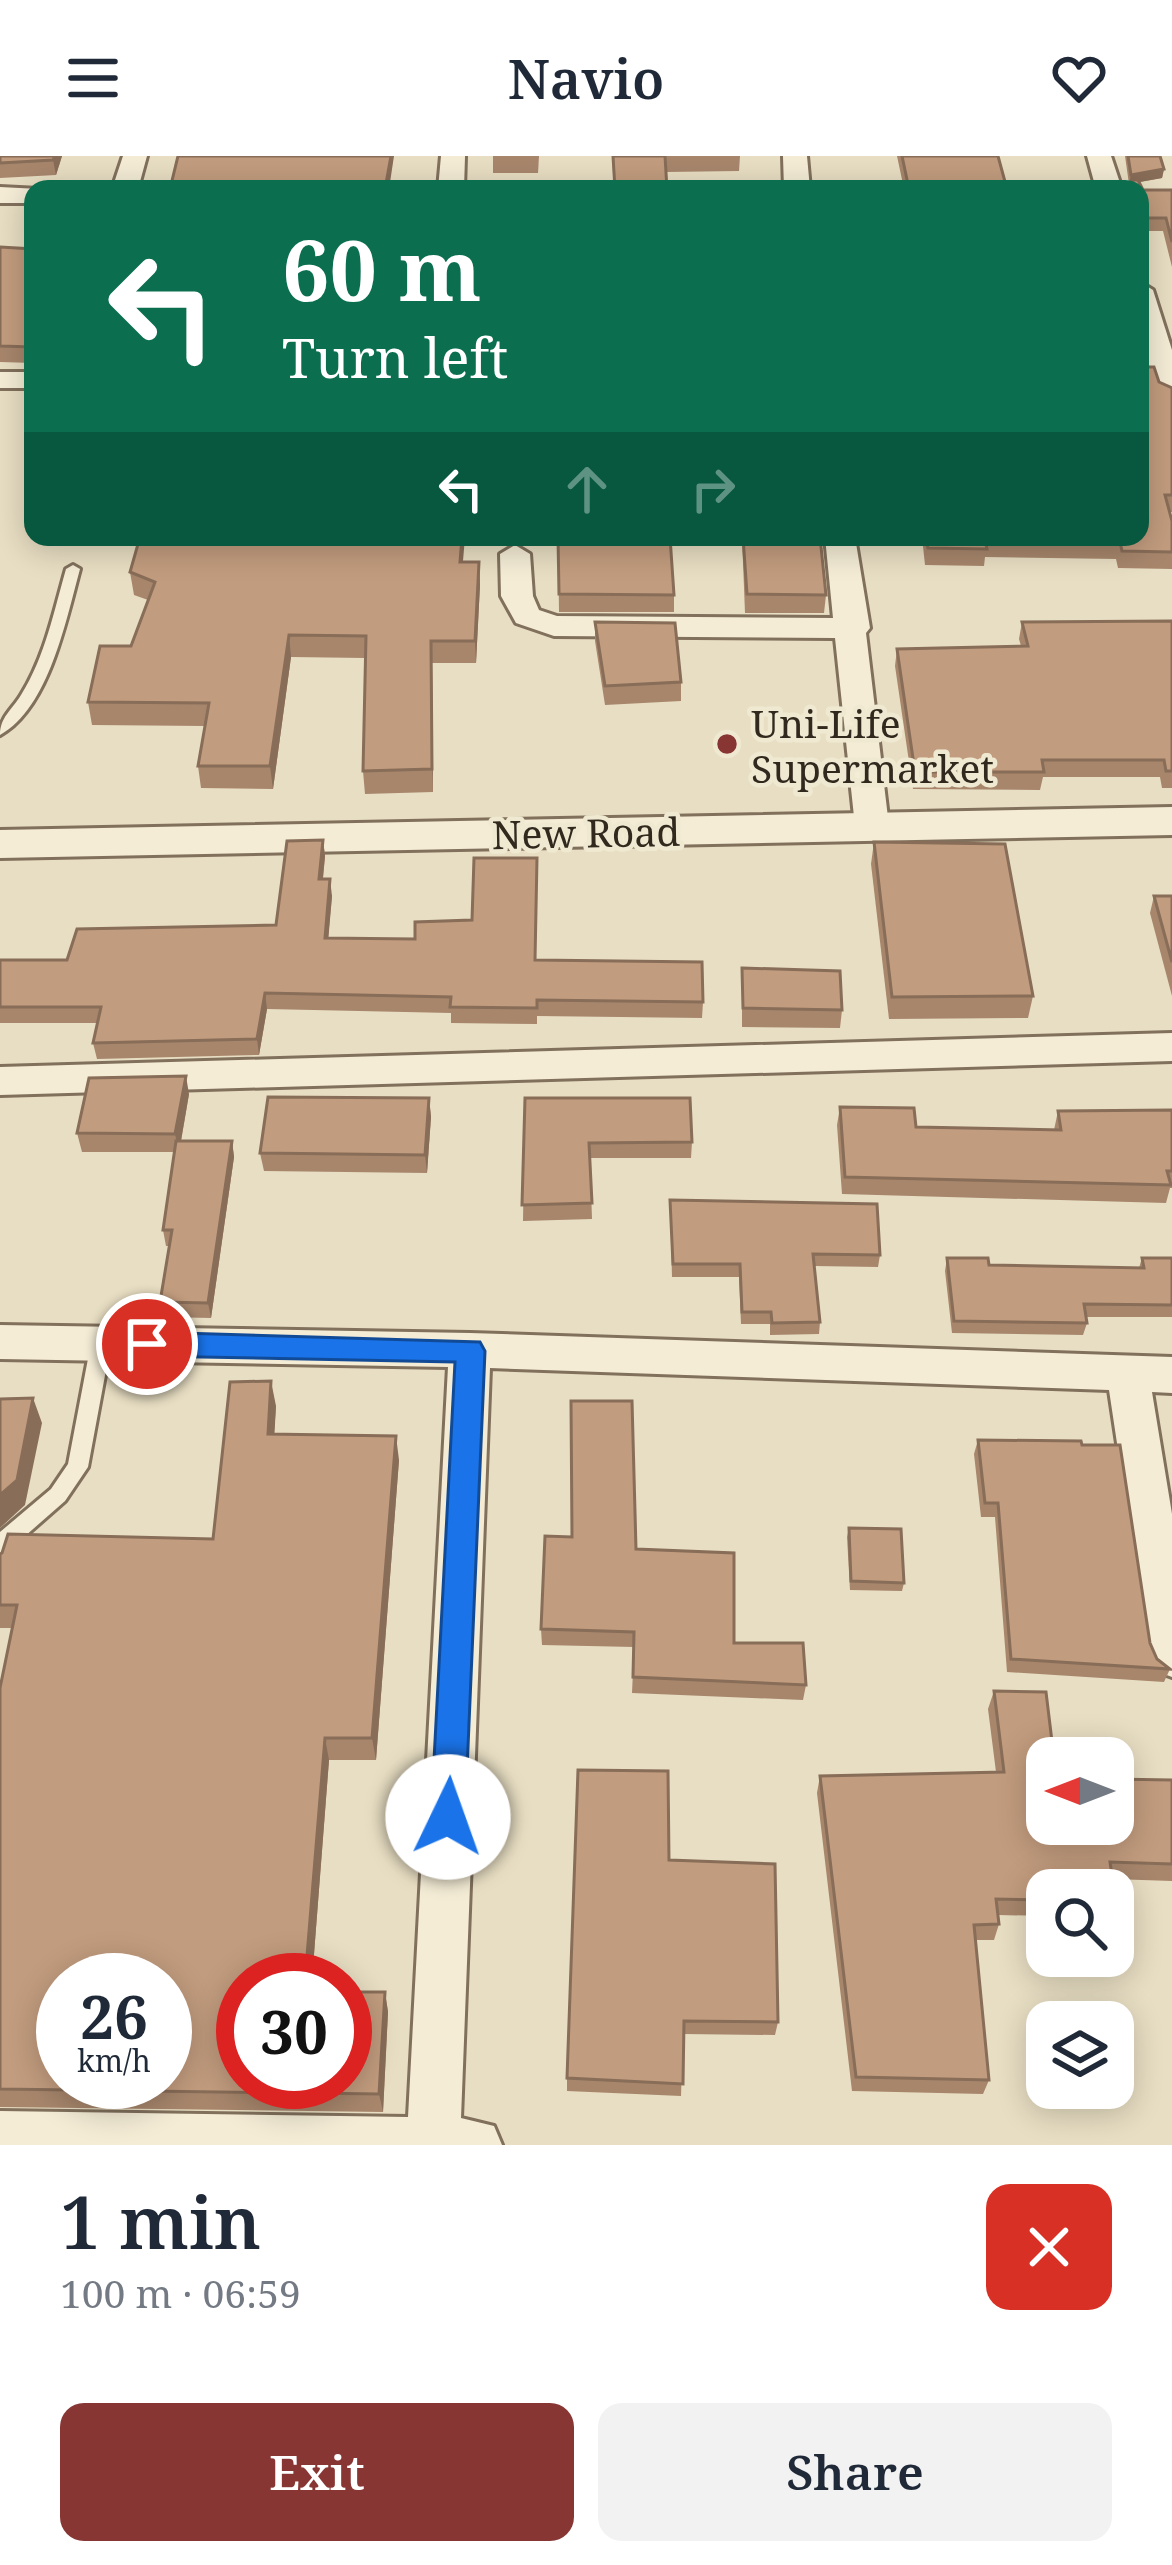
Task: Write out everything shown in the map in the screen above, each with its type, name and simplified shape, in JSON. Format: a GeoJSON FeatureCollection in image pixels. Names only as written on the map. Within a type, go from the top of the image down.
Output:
{"type":"FeatureCollection","features":[{"type":"Feature","properties":{"kind":"street"},"geometry":{"type":"LineString","coordinates":[[1149,320],[1172,395]]}},
{"type":"Feature","properties":{"kind":"street"},"geometry":{"type":"LineString","coordinates":[[842,546],[872,826]]}},
{"type":"Feature","properties":{"kind":"street"},"geometry":{"type":"LineString","coordinates":[[515,554],[518,596],[526,616],[554,626],[854,628]]}},
{"type":"Feature","properties":{"kind":"street","name":"New Road"},"geometry":{"type":"LineString","coordinates":[[0,844],[1172,821]]}},
{"type":"Feature","properties":{"kind":"street"},"geometry":{"type":"LineString","coordinates":[[0,1081],[1172,1047]]}},
{"type":"Feature","properties":{"kind":"street"},"geometry":{"type":"LineString","coordinates":[[0,1342],[470,1351],[1172,1375]]}},
{"type":"Feature","properties":{"kind":"street"},"geometry":{"type":"LineString","coordinates":[[0,2138],[447,2144],[470,1351]]}},
{"type":"Feature","properties":{"kind":"street"},"geometry":{"type":"LineString","coordinates":[[1128,1374],[1172,1656]]}},
{"type":"Feature","properties":{"kind":"lane"},"geometry":{"type":"LineString","coordinates":[[0,730],[18,714],[38,682],[73,569]]}},
{"type":"Feature","properties":{"kind":"lane"},"geometry":{"type":"LineString","coordinates":[[0,1570],[7,1539],[58,1495],[78,1467],[101,1342]]}},
{"type":"Feature","properties":{"kind":"building"},"geometry":{"type":"Polygon","coordinates":[[[0,156],[55,156],[53,160],[0,163],[0,156]]]}},
{"type":"Feature","properties":{"kind":"building"},"geometry":{"type":"Polygon","coordinates":[[[178,156],[391,156],[387,180],[172,180],[178,156]]]}},
{"type":"Feature","properties":{"kind":"building"},"geometry":{"type":"Polygon","coordinates":[[[613,156],[665,156],[666,180],[614,180],[613,156]]]}},
{"type":"Feature","properties":{"kind":"building"},"geometry":{"type":"Polygon","coordinates":[[[902,156],[998,156],[1005,180],[907,180],[902,156]]]}},
{"type":"Feature","properties":{"kind":"building"},"geometry":{"type":"Polygon","coordinates":[[[1128,156],[1160,156],[1164,169],[1131,175],[1128,156]]]}},
{"type":"Feature","properties":{"kind":"building"},"geometry":{"type":"Polygon","coordinates":[[[1149,190],[1172,190],[1172,242],[1166,218],[1149,218],[1149,190]]]}},
{"type":"Feature","properties":{"kind":"building"},"geometry":{"type":"Polygon","coordinates":[[[0,247],[24,248],[24,347],[0,346],[0,247]]]}},
{"type":"Feature","properties":{"kind":"building"},"geometry":{"type":"Polygon","coordinates":[[[1149,367],[1154,367],[1159,382],[1172,388],[1172,495],[1165,495],[1172,521],[1172,552],[1122,551],[1121,546],[1149,546],[1149,367]]]}},
{"type":"Feature","properties":{"kind":"building"},"geometry":{"type":"Polygon","coordinates":[[[137,546],[461,546],[460,562],[479,562],[475,641],[431,641],[432,769],[363,771],[366,636],[289,635],[270,766],[198,766],[209,703],[88,702],[100,646],[131,646],[155,582],[130,572],[137,546]]]}},
{"type":"Feature","properties":{"kind":"building"},"geometry":{"type":"Polygon","coordinates":[[[558,546],[671,546],[674,595],[559,594],[558,546]]]}},
{"type":"Feature","properties":{"kind":"building"},"geometry":{"type":"Polygon","coordinates":[[[744,546],[821,546],[826,595],[747,594],[744,546]]]}},
{"type":"Feature","properties":{"kind":"building"},"geometry":{"type":"Polygon","coordinates":[[[986,546],[987,549],[928,548],[986,546]]]}},
{"type":"Feature","properties":{"kind":"building"},"geometry":{"type":"Polygon","coordinates":[[[1172,621],[1172,771],[1166,771],[1164,760],[1042,760],[1044,772],[915,772],[897,649],[1028,646],[1022,622],[1172,621]]]}},
{"type":"Feature","properties":{"kind":"building"},"geometry":{"type":"Polygon","coordinates":[[[595,622],[675,623],[681,682],[605,686],[595,622]]]}},
{"type":"Feature","properties":{"kind":"building"},"geometry":{"type":"Polygon","coordinates":[[[323,840],[319,879],[330,879],[325,938],[415,939],[415,922],[472,920],[474,858],[537,858],[535,960],[702,962],[703,1002],[537,1000],[537,1008],[450,1007],[451,997],[265,993],[257,1039],[93,1043],[101,1007],[0,1007],[0,960],[67,960],[77,929],[276,925],[287,841],[323,840]]]}},
{"type":"Feature","properties":{"kind":"building"},"geometry":{"type":"Polygon","coordinates":[[[874,842],[1005,844],[1033,996],[892,997],[874,842]]]}},
{"type":"Feature","properties":{"kind":"building"},"geometry":{"type":"Polygon","coordinates":[[[1154,896],[1172,896],[1172,962],[1154,896]]]}},
{"type":"Feature","properties":{"kind":"building"},"geometry":{"type":"Polygon","coordinates":[[[742,968],[840,971],[842,1010],[743,1008],[742,968]]]}},
{"type":"Feature","properties":{"kind":"building"},"geometry":{"type":"Polygon","coordinates":[[[186,1076],[175,1134],[77,1133],[89,1078],[186,1076]]]}},
{"type":"Feature","properties":{"kind":"building"},"geometry":{"type":"Polygon","coordinates":[[[268,1097],[429,1098],[425,1155],[260,1153],[268,1097]]]}},
{"type":"Feature","properties":{"kind":"building"},"geometry":{"type":"Polygon","coordinates":[[[525,1098],[690,1098],[692,1142],[589,1143],[592,1203],[522,1205],[525,1098]]]}},
{"type":"Feature","properties":{"kind":"building"},"geometry":{"type":"Polygon","coordinates":[[[840,1107],[914,1108],[916,1127],[1061,1130],[1058,1111],[1172,1110],[1172,1171],[1167,1171],[1171,1185],[845,1177],[840,1107]]]}},
{"type":"Feature","properties":{"kind":"building"},"geometry":{"type":"Polygon","coordinates":[[[176,1141],[232,1141],[208,1303],[160,1302],[172,1230],[163,1230],[176,1141]]]}},
{"type":"Feature","properties":{"kind":"building"},"geometry":{"type":"Polygon","coordinates":[[[670,1200],[877,1204],[880,1255],[813,1254],[820,1322],[772,1323],[771,1312],[742,1312],[740,1264],[673,1264],[670,1200]]]}},
{"type":"Feature","properties":{"kind":"building"},"geometry":{"type":"Polygon","coordinates":[[[947,1258],[988,1258],[989,1265],[1144,1268],[1142,1258],[1172,1258],[1172,1305],[1084,1304],[1087,1323],[954,1321],[947,1258]]]}},
{"type":"Feature","properties":{"kind":"building"},"geometry":{"type":"Polygon","coordinates":[[[271,1381],[268,1434],[396,1436],[372,1738],[325,1738],[307,1953],[216,1953],[216,2092],[192,2092],[192,1953],[36,1953],[36,2089],[0,2089],[0,1688],[17,1605],[0,1605],[0,1554],[8,1534],[213,1539],[230,1382],[271,1381]]]}},
{"type":"Feature","properties":{"kind":"building"},"geometry":{"type":"Polygon","coordinates":[[[33,1398],[17,1480],[0,1495],[0,1399],[33,1398]]]}},
{"type":"Feature","properties":{"kind":"building"},"geometry":{"type":"Polygon","coordinates":[[[571,1401],[632,1401],[636,1549],[734,1553],[734,1643],[803,1643],[806,1685],[633,1677],[634,1632],[541,1629],[545,1536],[572,1537],[571,1401]]]}},
{"type":"Feature","properties":{"kind":"building"},"geometry":{"type":"Polygon","coordinates":[[[978,1440],[1120,1445],[1150,1643],[1157,1659],[1170,1669],[1011,1659],[998,1503],[985,1503],[978,1440]]]}},
{"type":"Feature","properties":{"kind":"building"},"geometry":{"type":"Polygon","coordinates":[[[849,1528],[901,1529],[904,1583],[851,1581],[849,1528]]]}},
{"type":"Feature","properties":{"kind":"building"},"geometry":{"type":"Polygon","coordinates":[[[994,1691],[1046,1692],[1051,1737],[1026,1737],[1026,1845],[1134,1845],[1134,1779],[1172,1780],[1172,1864],[1110,1862],[1111,1869],[1026,1869],[1026,1900],[996,1899],[999,1924],[974,1925],[989,2080],[856,2077],[820,1776],[1004,1772],[994,1691]]]}},
{"type":"Feature","properties":{"kind":"building"},"geometry":{"type":"Polygon","coordinates":[[[578,1770],[668,1771],[669,1860],[775,1864],[778,2022],[684,2021],[683,2084],[567,2078],[578,1770]]]}},
{"type":"Feature","properties":{"kind":"building"},"geometry":{"type":"Polygon","coordinates":[[[372,1992],[385,1992],[379,2094],[372,2094],[372,1992]]]}},
{"type":"Feature","properties":{"kind":"place","name":"Uni-Life Supermarket"},"geometry":{"type":"Point","coordinates":[727,744]}},
{"type":"Feature","properties":{"kind":"route"},"geometry":{"type":"LineString","coordinates":[[147,1344],[470,1351],[448,1817]]}}]}
